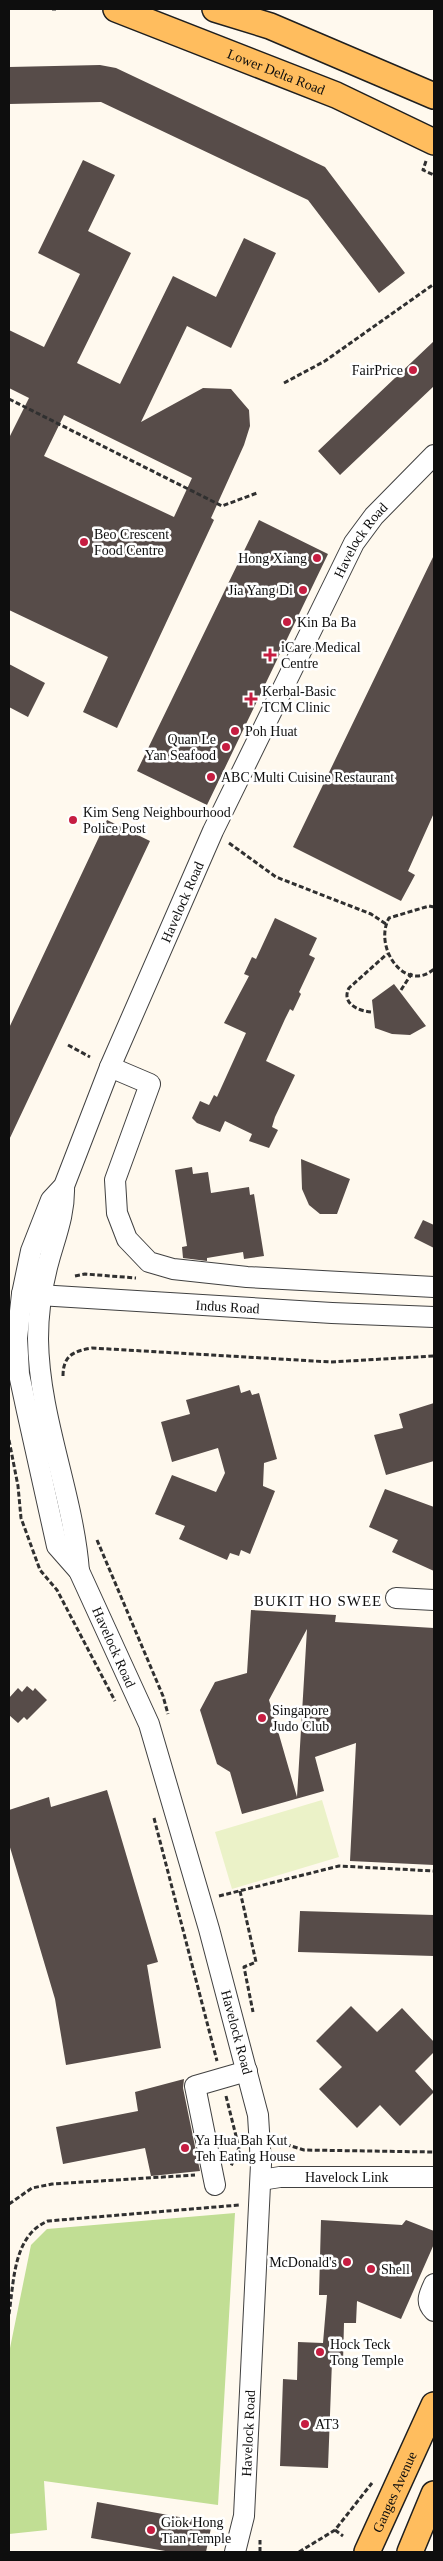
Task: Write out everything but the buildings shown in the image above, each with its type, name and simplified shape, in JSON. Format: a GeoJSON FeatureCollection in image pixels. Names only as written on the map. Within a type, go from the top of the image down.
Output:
{"type":"FeatureCollection","features":[{"type":"Feature","properties":{"kind":"main road","name":"Lower Delta Road"},"geometry":{"type":"LineString","coordinates":[[116,9],[336,95],[431,150]]}},
{"type":"Feature","properties":{"kind":"main road"},"geometry":{"type":"LineString","coordinates":[[215,9],[270,26],[434,96]]}},
{"type":"Feature","properties":{"kind":"main road","name":"Ganges Avenue"},"geometry":{"type":"LineString","coordinates":[[368,2552],[434,2405]]}},
{"type":"Feature","properties":{"kind":"main road"},"geometry":{"type":"LineString","coordinates":[[410,2552],[434,2494]]}},
{"type":"Feature","properties":{"kind":"street","name":"Havelock Road"},"geometry":{"type":"LineString","coordinates":[[236,2552],[244,2516],[260,2180],[258,2115],[209,1929],[149,1724],[79,1571],[57,1546],[19,1374],[17,1338],[22,1294],[31,1251],[51,1200],[64,1186],[110,1067],[213,831],[354,543],[374,516],[434,455]]}},
{"type":"Feature","properties":{"kind":"street"},"geometry":{"type":"LineString","coordinates":[[110,1067],[150,1084],[115,1180],[117,1213],[127,1238],[150,1262],[173,1269],[247,1277],[434,1287]]}},
{"type":"Feature","properties":{"kind":"street","name":"Havelock Road"},"geometry":{"type":"LineString","coordinates":[[64,1186],[65,1207],[48,1262],[41,1296],[38,1339],[45,1410],[76,1535],[79,1571]]}},
{"type":"Feature","properties":{"kind":"street"},"geometry":{"type":"LineString","coordinates":[[247,1277],[248,1308]]}},
{"type":"Feature","properties":{"kind":"street","name":"Indus Road"},"geometry":{"type":"LineString","coordinates":[[22,1294],[434,1317]]}},
{"type":"Feature","properties":{"kind":"street"},"geometry":{"type":"LineString","coordinates":[[396,1598],[434,1600]]}},
{"type":"Feature","properties":{"kind":"street"},"geometry":{"type":"LineString","coordinates":[[214,2180],[195,2086],[247,2071]]}},
{"type":"Feature","properties":{"kind":"street","name":"Havelock Link"},"geometry":{"type":"LineString","coordinates":[[260,2180],[280,2177],[434,2177]]}},
{"type":"Feature","properties":{"kind":"street"},"geometry":{"type":"LineString","coordinates":[[434,2284],[428,2303],[434,2311]]}},
{"type":"Feature","properties":{"kind":"street","name":"Havelock Road"},"geometry":{"type":"LineString","coordinates":[[244,2516],[251,2552]]}},
{"type":"Feature","properties":{"kind":"path"},"geometry":{"type":"LineString","coordinates":[[431,150],[423,170],[434,175]]}},
{"type":"Feature","properties":{"kind":"path"},"geometry":{"type":"LineString","coordinates":[[284,383],[325,361],[434,284]]}},
{"type":"Feature","properties":{"kind":"path"},"geometry":{"type":"LineString","coordinates":[[9,399],[222,506],[257,493]]}},
{"type":"Feature","properties":{"kind":"path"},"geometry":{"type":"LineString","coordinates":[[213,831],[276,877],[371,914],[386,924]]}},
{"type":"Feature","properties":{"kind":"path"},"geometry":{"type":"LineString","coordinates":[[434,907],[429,906],[397,914],[389,918],[386,924],[387,954],[391,962],[402,971],[412,974],[428,974],[434,969]]}},
{"type":"Feature","properties":{"kind":"path"},"geometry":{"type":"LineString","coordinates":[[371,1012],[355,1008],[347,1000],[346,994],[387,954]]}},
{"type":"Feature","properties":{"kind":"path"},"geometry":{"type":"LineString","coordinates":[[401,990],[412,974]]}},
{"type":"Feature","properties":{"kind":"path"},"geometry":{"type":"LineString","coordinates":[[68,1045],[90,1057]]}},
{"type":"Feature","properties":{"kind":"path"},"geometry":{"type":"LineString","coordinates":[[68,1357],[74,1351],[92,1348],[331,1362],[434,1356]]}},
{"type":"Feature","properties":{"kind":"path"},"geometry":{"type":"LineString","coordinates":[[94,1533],[163,1696],[169,1715]]}},
{"type":"Feature","properties":{"kind":"path"},"geometry":{"type":"LineString","coordinates":[[104,1684],[119,1708]]}},
{"type":"Feature","properties":{"kind":"path"},"geometry":{"type":"LineString","coordinates":[[9,2204],[32,2188],[52,2184],[214,2180],[229,2169],[239,2148],[153,1814]]}},
{"type":"Feature","properties":{"kind":"path"},"geometry":{"type":"LineString","coordinates":[[217,1887],[220,1897],[339,1866],[434,1871]]}},
{"type":"Feature","properties":{"kind":"path"},"geometry":{"type":"LineString","coordinates":[[240,1892],[256,1962],[244,1967],[254,2016]]}},
{"type":"Feature","properties":{"kind":"path"},"geometry":{"type":"LineString","coordinates":[[279,2132],[288,2145],[304,2150],[434,2152]]}},
{"type":"Feature","properties":{"kind":"path"},"geometry":{"type":"LineString","coordinates":[[9,2314],[20,2250],[36,2226],[48,2222],[239,2205]]}},
{"type":"Feature","properties":{"kind":"path"},"geometry":{"type":"LineString","coordinates":[[299,2552],[335,2530],[376,2478]]}},
{"type":"Feature","properties":{"kind":"path"},"geometry":{"type":"LineString","coordinates":[[335,2530],[343,2536]]}},
{"type":"Feature","properties":{"kind":"green space"},"geometry":{"type":"Polygon","coordinates":[[[322,1800],[339,1857],[232,1889],[215,1832],[322,1800]]]}},
{"type":"Feature","properties":{"kind":"green space"},"geometry":{"type":"Polygon","coordinates":[[[235,2213],[218,2505],[44,2481],[47,2530],[9,2534],[9,2353],[31,2245],[47,2229],[235,2213]]]}},
{"type":"Feature","properties":{"kind":"place","name":"FairPrice"},"geometry":{"type":"Point","coordinates":[413,370]}},
{"type":"Feature","properties":{"kind":"place","name":"Beo Crescent Food Centre"},"geometry":{"type":"Point","coordinates":[84,542]}},
{"type":"Feature","properties":{"kind":"place","name":"Hong Xiang"},"geometry":{"type":"Point","coordinates":[317,558]}},
{"type":"Feature","properties":{"kind":"place","name":"Jia Yang Di"},"geometry":{"type":"Point","coordinates":[303,590]}},
{"type":"Feature","properties":{"kind":"place","name":"Kin Ba Ba"},"geometry":{"type":"Point","coordinates":[287,622]}},
{"type":"Feature","properties":{"kind":"place","name":"iCare Medical Centre"},"geometry":{"type":"Point","coordinates":[270,655]}},
{"type":"Feature","properties":{"kind":"place","name":"Kerbal-Basic TCM Clinic"},"geometry":{"type":"Point","coordinates":[251,699]}},
{"type":"Feature","properties":{"kind":"place","name":"Poh Huat"},"geometry":{"type":"Point","coordinates":[235,731]}},
{"type":"Feature","properties":{"kind":"place","name":"Quan Le Yan Seafood"},"geometry":{"type":"Point","coordinates":[226,747]}},
{"type":"Feature","properties":{"kind":"place","name":"ABC Multi Cuisine Restaurant"},"geometry":{"type":"Point","coordinates":[211,777]}},
{"type":"Feature","properties":{"kind":"place","name":"Kim Seng Neighbourhood Police Post"},"geometry":{"type":"Point","coordinates":[73,820]}},
{"type":"Feature","properties":{"kind":"place","name":"Singapore Judo Club"},"geometry":{"type":"Point","coordinates":[262,1718]}},
{"type":"Feature","properties":{"kind":"place","name":"Ya Hua Bah Kut Teh Eating House"},"geometry":{"type":"Point","coordinates":[185,2148]}},
{"type":"Feature","properties":{"kind":"place","name":"McDonald's"},"geometry":{"type":"Point","coordinates":[347,2262]}},
{"type":"Feature","properties":{"kind":"place","name":"Shell"},"geometry":{"type":"Point","coordinates":[371,2269]}},
{"type":"Feature","properties":{"kind":"place","name":"Hock Teck Tong Temple"},"geometry":{"type":"Point","coordinates":[320,2352]}},
{"type":"Feature","properties":{"kind":"place","name":"AT3"},"geometry":{"type":"Point","coordinates":[305,2424]}},
{"type":"Feature","properties":{"kind":"place","name":"Giok Hong Tian Temple"},"geometry":{"type":"Point","coordinates":[151,2530]}},
{"type":"Feature","properties":{"kind":"district","name":"BUKIT HO SWEE"},"geometry":{"type":"Point","coordinates":[318,1601]}}]}
